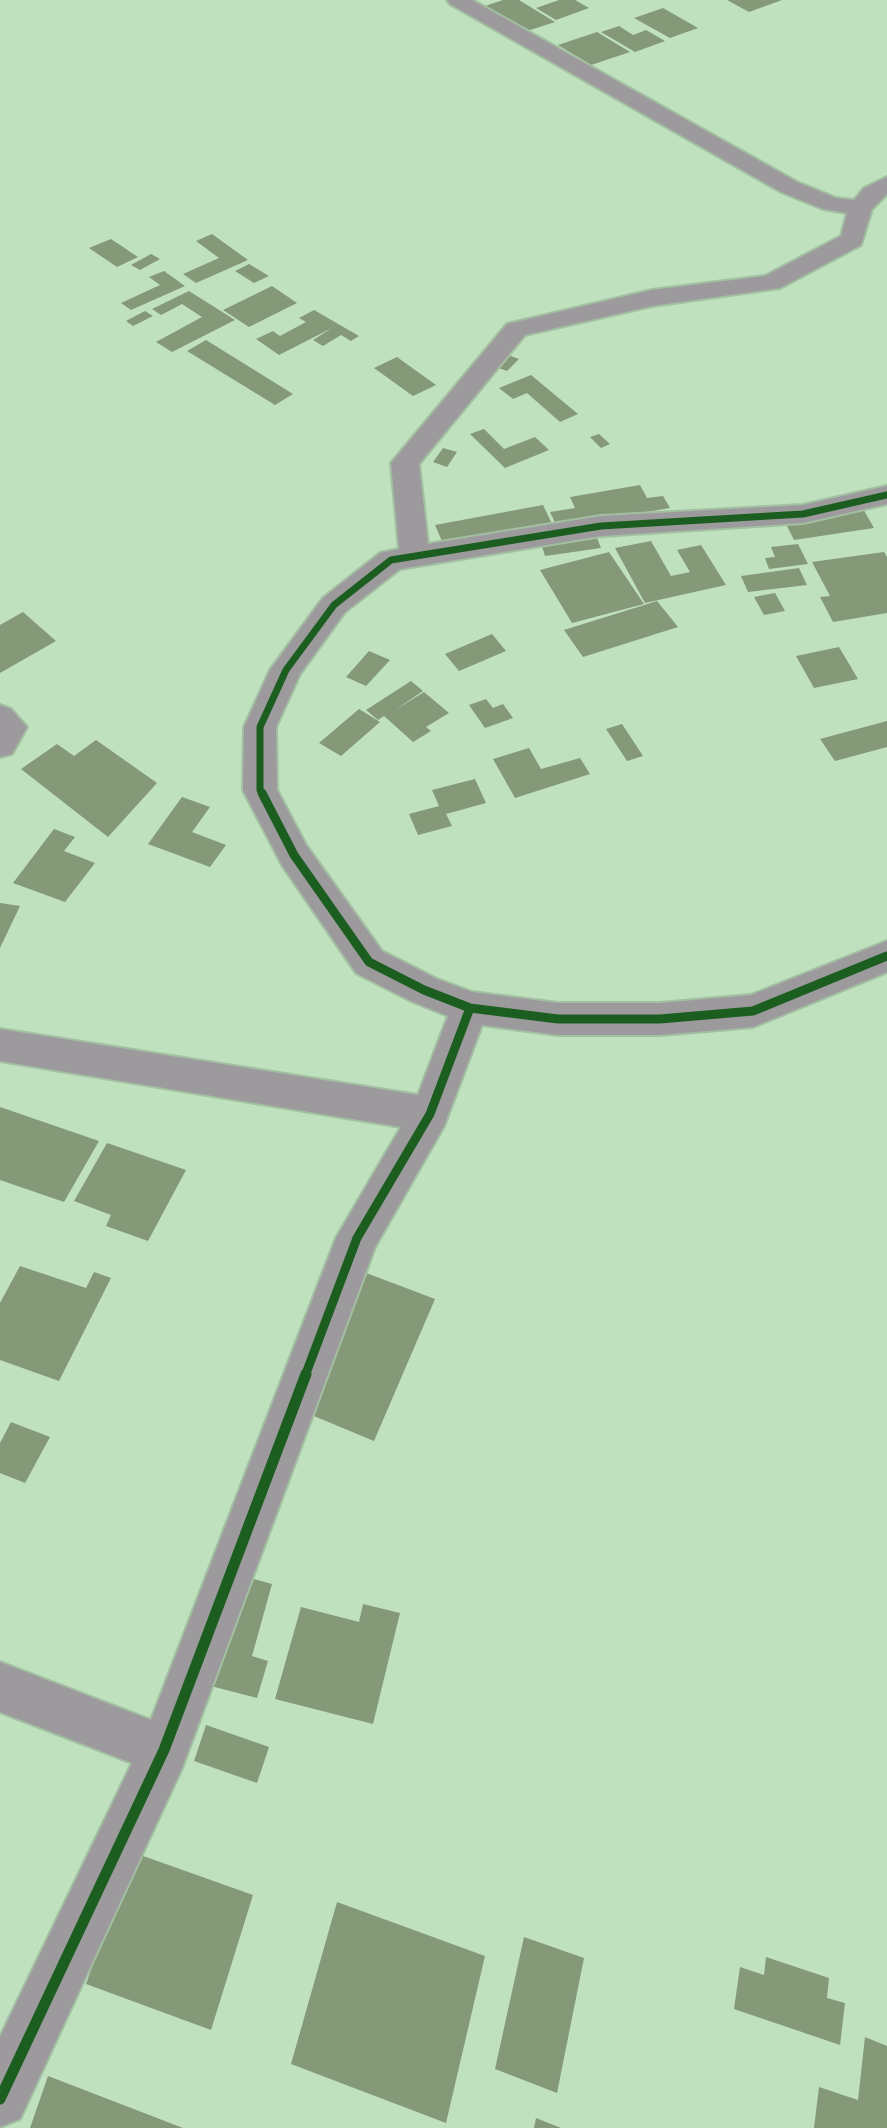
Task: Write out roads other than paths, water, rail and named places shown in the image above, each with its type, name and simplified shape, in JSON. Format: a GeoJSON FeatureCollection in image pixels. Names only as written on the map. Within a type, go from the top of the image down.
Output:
{"type":"FeatureCollection","features":[{"type":"Feature","properties":{"kind":"street"},"geometry":{"type":"LineString","coordinates":[[457,0],[789,187],[831,204],[860,208]]}},
{"type":"Feature","properties":{"kind":"street"},"geometry":{"type":"LineString","coordinates":[[415,557],[405,463],[516,328],[652,298],[771,283],[852,240],[860,208],[872,193],[887,184]]}},
{"type":"Feature","properties":{"kind":"street"},"geometry":{"type":"LineString","coordinates":[[887,495],[803,514],[601,526],[391,560],[334,605],[286,670],[260,727],[260,790],[294,855],[369,962],[424,990],[470,1008],[558,1019],[660,1019],[754,1011],[887,956]]}},
{"type":"Feature","properties":{"kind":"street"},"geometry":{"type":"LineString","coordinates":[[0,716],[11,727],[0,745]]}},
{"type":"Feature","properties":{"kind":"street"},"geometry":{"type":"LineString","coordinates":[[0,2099],[164,1750],[357,1238],[429,1114],[470,1008]]}},
{"type":"Feature","properties":{"kind":"street"},"geometry":{"type":"LineString","coordinates":[[0,1045],[429,1114]]}},
{"type":"Feature","properties":{"kind":"street"},"geometry":{"type":"LineString","coordinates":[[0,1687],[164,1750]]}}]}
